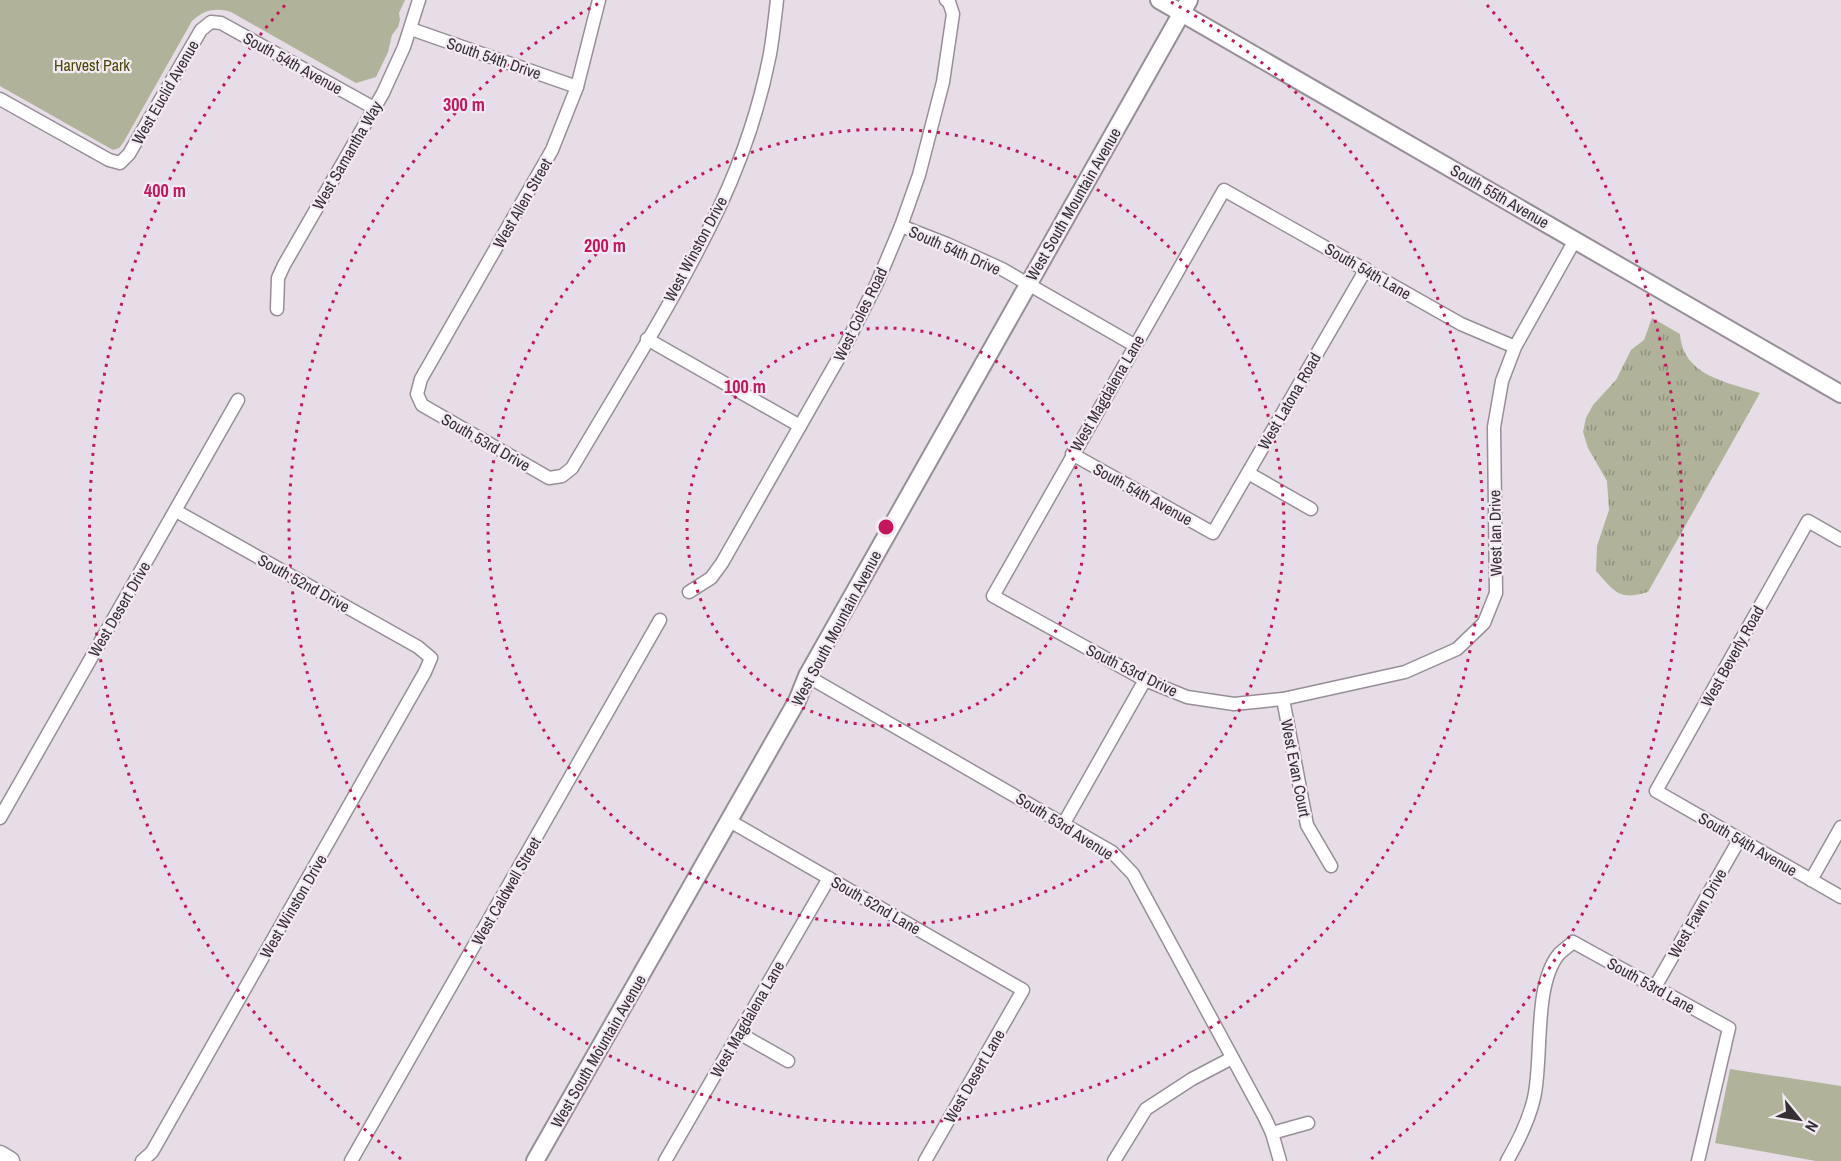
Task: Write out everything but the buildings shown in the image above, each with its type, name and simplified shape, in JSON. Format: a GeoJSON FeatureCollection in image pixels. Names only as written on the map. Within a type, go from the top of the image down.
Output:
{"type":"FeatureCollection","features":[{"type":"Feature","properties":{"kind":"main road"},"geometry":{"type":"LineString","coordinates":[[0,1155],[10,1161]]}},
{"type":"Feature","properties":{"kind":"street","name":"West Samantha Way"},"geometry":{"type":"LineString","coordinates":[[277,309],[278,278],[394,70],[411,29],[419,0]]}},
{"type":"Feature","properties":{"kind":"street","name":"West Allen Street"},"geometry":{"type":"LineString","coordinates":[[417,394],[421,379],[552,150],[577,87],[599,0]]}},
{"type":"Feature","properties":{"kind":"street","name":"West Winston Drive"},"geometry":{"type":"LineString","coordinates":[[562,476],[572,468],[647,339],[720,205],[739,157],[770,55],[777,0]]}},
{"type":"Feature","properties":{"kind":"street","name":"South 55th Avenue"},"geometry":{"type":"LineString","coordinates":[[1159,0],[1185,7],[1575,240],[1841,394]]}},
{"type":"Feature","properties":{"kind":"street","name":"West Coles Road"},"geometry":{"type":"LineString","coordinates":[[689,592],[711,578],[722,563],[858,321],[901,226],[919,175],[943,82],[953,14],[947,1]]}},
{"type":"Feature","properties":{"kind":"street","name":"West South Mountain Avenue"},"geometry":{"type":"LineString","coordinates":[[535,1161],[797,701],[807,676],[1185,7]]}},
{"type":"Feature","properties":{"kind":"street","name":"South 54th Avenue"},"geometry":{"type":"LineString","coordinates":[[211,22],[221,23],[374,108]]}},
{"type":"Feature","properties":{"kind":"street","name":"West Euclid Avenue"},"geometry":{"type":"LineString","coordinates":[[0,99],[109,160],[120,163],[129,154],[201,30],[211,22]]}},
{"type":"Feature","properties":{"kind":"street","name":"South 54th Drive"},"geometry":{"type":"LineString","coordinates":[[411,29],[577,87]]}},
{"type":"Feature","properties":{"kind":"street","name":"South 54th Lane"},"geometry":{"type":"LineString","coordinates":[[1224,190],[1461,324],[1515,347]]}},
{"type":"Feature","properties":{"kind":"street","name":"West Magdalena Lane"},"geometry":{"type":"LineString","coordinates":[[993,596],[1224,190]]}},
{"type":"Feature","properties":{"kind":"street","name":"South 54th Drive"},"geometry":{"type":"LineString","coordinates":[[901,226],[1002,269],[1134,345]]}},
{"type":"Feature","properties":{"kind":"street","name":"West Ian Drive"},"geometry":{"type":"LineString","coordinates":[[1283,699],[1405,672],[1457,649],[1484,623],[1496,593],[1494,427],[1502,381],[1515,347],[1575,240]]}},
{"type":"Feature","properties":{"kind":"street","name":"West Latona Road"},"geometry":{"type":"LineString","coordinates":[[1213,533],[1366,269]]}},
{"type":"Feature","properties":{"kind":"street"},"geometry":{"type":"LineString","coordinates":[[647,339],[800,426]]}},
{"type":"Feature","properties":{"kind":"street","name":"South 53rd Drive"},"geometry":{"type":"LineString","coordinates":[[417,394],[422,405],[510,456],[549,478],[562,476]]}},
{"type":"Feature","properties":{"kind":"street","name":"West Desert Drive"},"geometry":{"type":"LineString","coordinates":[[0,818],[238,399]]}},
{"type":"Feature","properties":{"kind":"street","name":"South 54th Avenue"},"geometry":{"type":"LineString","coordinates":[[1072,454],[1213,533]]}},
{"type":"Feature","properties":{"kind":"street"},"geometry":{"type":"LineString","coordinates":[[1248,473],[1311,508]]}},
{"type":"Feature","properties":{"kind":"street","name":"South 52nd Drive"},"geometry":{"type":"LineString","coordinates":[[176,511],[418,647],[431,658]]}},
{"type":"Feature","properties":{"kind":"street","name":"West Beverly Road"},"geometry":{"type":"LineString","coordinates":[[1656,791],[1808,521],[1841,540]]}},
{"type":"Feature","properties":{"kind":"street","name":"South 53rd Drive"},"geometry":{"type":"LineString","coordinates":[[993,596],[1145,680],[1187,697],[1234,704],[1283,699]]}},
{"type":"Feature","properties":{"kind":"street","name":"West Caldwell Street"},"geometry":{"type":"LineString","coordinates":[[351,1161],[660,620]]}},
{"type":"Feature","properties":{"kind":"street","name":"West Winston Drive"},"geometry":{"type":"LineString","coordinates":[[142,1161],[152,1157],[431,658]]}},
{"type":"Feature","properties":{"kind":"street","name":"South 53rd Avenue"},"geometry":{"type":"LineString","coordinates":[[807,676],[1112,852],[1133,874],[1272,1133],[1280,1161]]}},
{"type":"Feature","properties":{"kind":"street"},"geometry":{"type":"LineString","coordinates":[[1064,823],[1145,680]]}},
{"type":"Feature","properties":{"kind":"street","name":"West Evan Court"},"geometry":{"type":"LineString","coordinates":[[1283,699],[1307,825],[1330,866]]}},
{"type":"Feature","properties":{"kind":"street","name":"South 54th Avenue"},"geometry":{"type":"LineString","coordinates":[[1656,791],[1841,897]]}},
{"type":"Feature","properties":{"kind":"street","name":"South 52nd Lane"},"geometry":{"type":"LineString","coordinates":[[728,820],[1023,990]]}},
{"type":"Feature","properties":{"kind":"street"},"geometry":{"type":"LineString","coordinates":[[1811,880],[1841,827]]}},
{"type":"Feature","properties":{"kind":"street","name":"West Fawn Drive"},"geometry":{"type":"LineString","coordinates":[[1655,987],[1739,840]]}},
{"type":"Feature","properties":{"kind":"street","name":"West Magdalena Lane"},"geometry":{"type":"LineString","coordinates":[[665,1161],[829,878]]}},
{"type":"Feature","properties":{"kind":"street","name":"South 53rd Lane"},"geometry":{"type":"LineString","coordinates":[[1507,1161],[1518,1142],[1534,1098],[1544,993],[1551,969],[1559,954],[1574,942],[1729,1028],[1698,1161]]}},
{"type":"Feature","properties":{"kind":"street","name":"West Desert Lane"},"geometry":{"type":"LineString","coordinates":[[925,1161],[1023,990]]}},
{"type":"Feature","properties":{"kind":"street"},"geometry":{"type":"LineString","coordinates":[[739,1033],[788,1061]]}},
{"type":"Feature","properties":{"kind":"street"},"geometry":{"type":"LineString","coordinates":[[1114,1161],[1146,1109],[1192,1078],[1232,1058]]}},
{"type":"Feature","properties":{"kind":"street"},"geometry":{"type":"LineString","coordinates":[[1272,1133],[1308,1123]]}},
{"type":"Feature","properties":{"kind":"green space","name":"Harvest Park"},"geometry":{"type":"Polygon","coordinates":[[[0,0],[405,0],[399,13],[398,27],[392,35],[388,52],[376,77],[356,83],[231,12],[215,10],[201,14],[192,21],[123,143],[119,148],[113,150],[0,86],[0,0]]]}},
{"type":"Feature","properties":{"kind":"green space"},"geometry":{"type":"Polygon","coordinates":[[[1652,318],[1680,334],[1683,348],[1698,368],[1721,381],[1760,393],[1648,592],[1624,595],[1613,589],[1596,571],[1597,546],[1609,510],[1607,481],[1588,448],[1583,432],[1586,418],[1593,405],[1616,380],[1631,350],[1644,340],[1652,318]]]}},
{"type":"Feature","properties":{"kind":"green space"},"geometry":{"type":"Polygon","coordinates":[[[1730,1069],[1841,1086],[1841,1161],[1816,1161],[1715,1143],[1730,1069]]]}}]}
